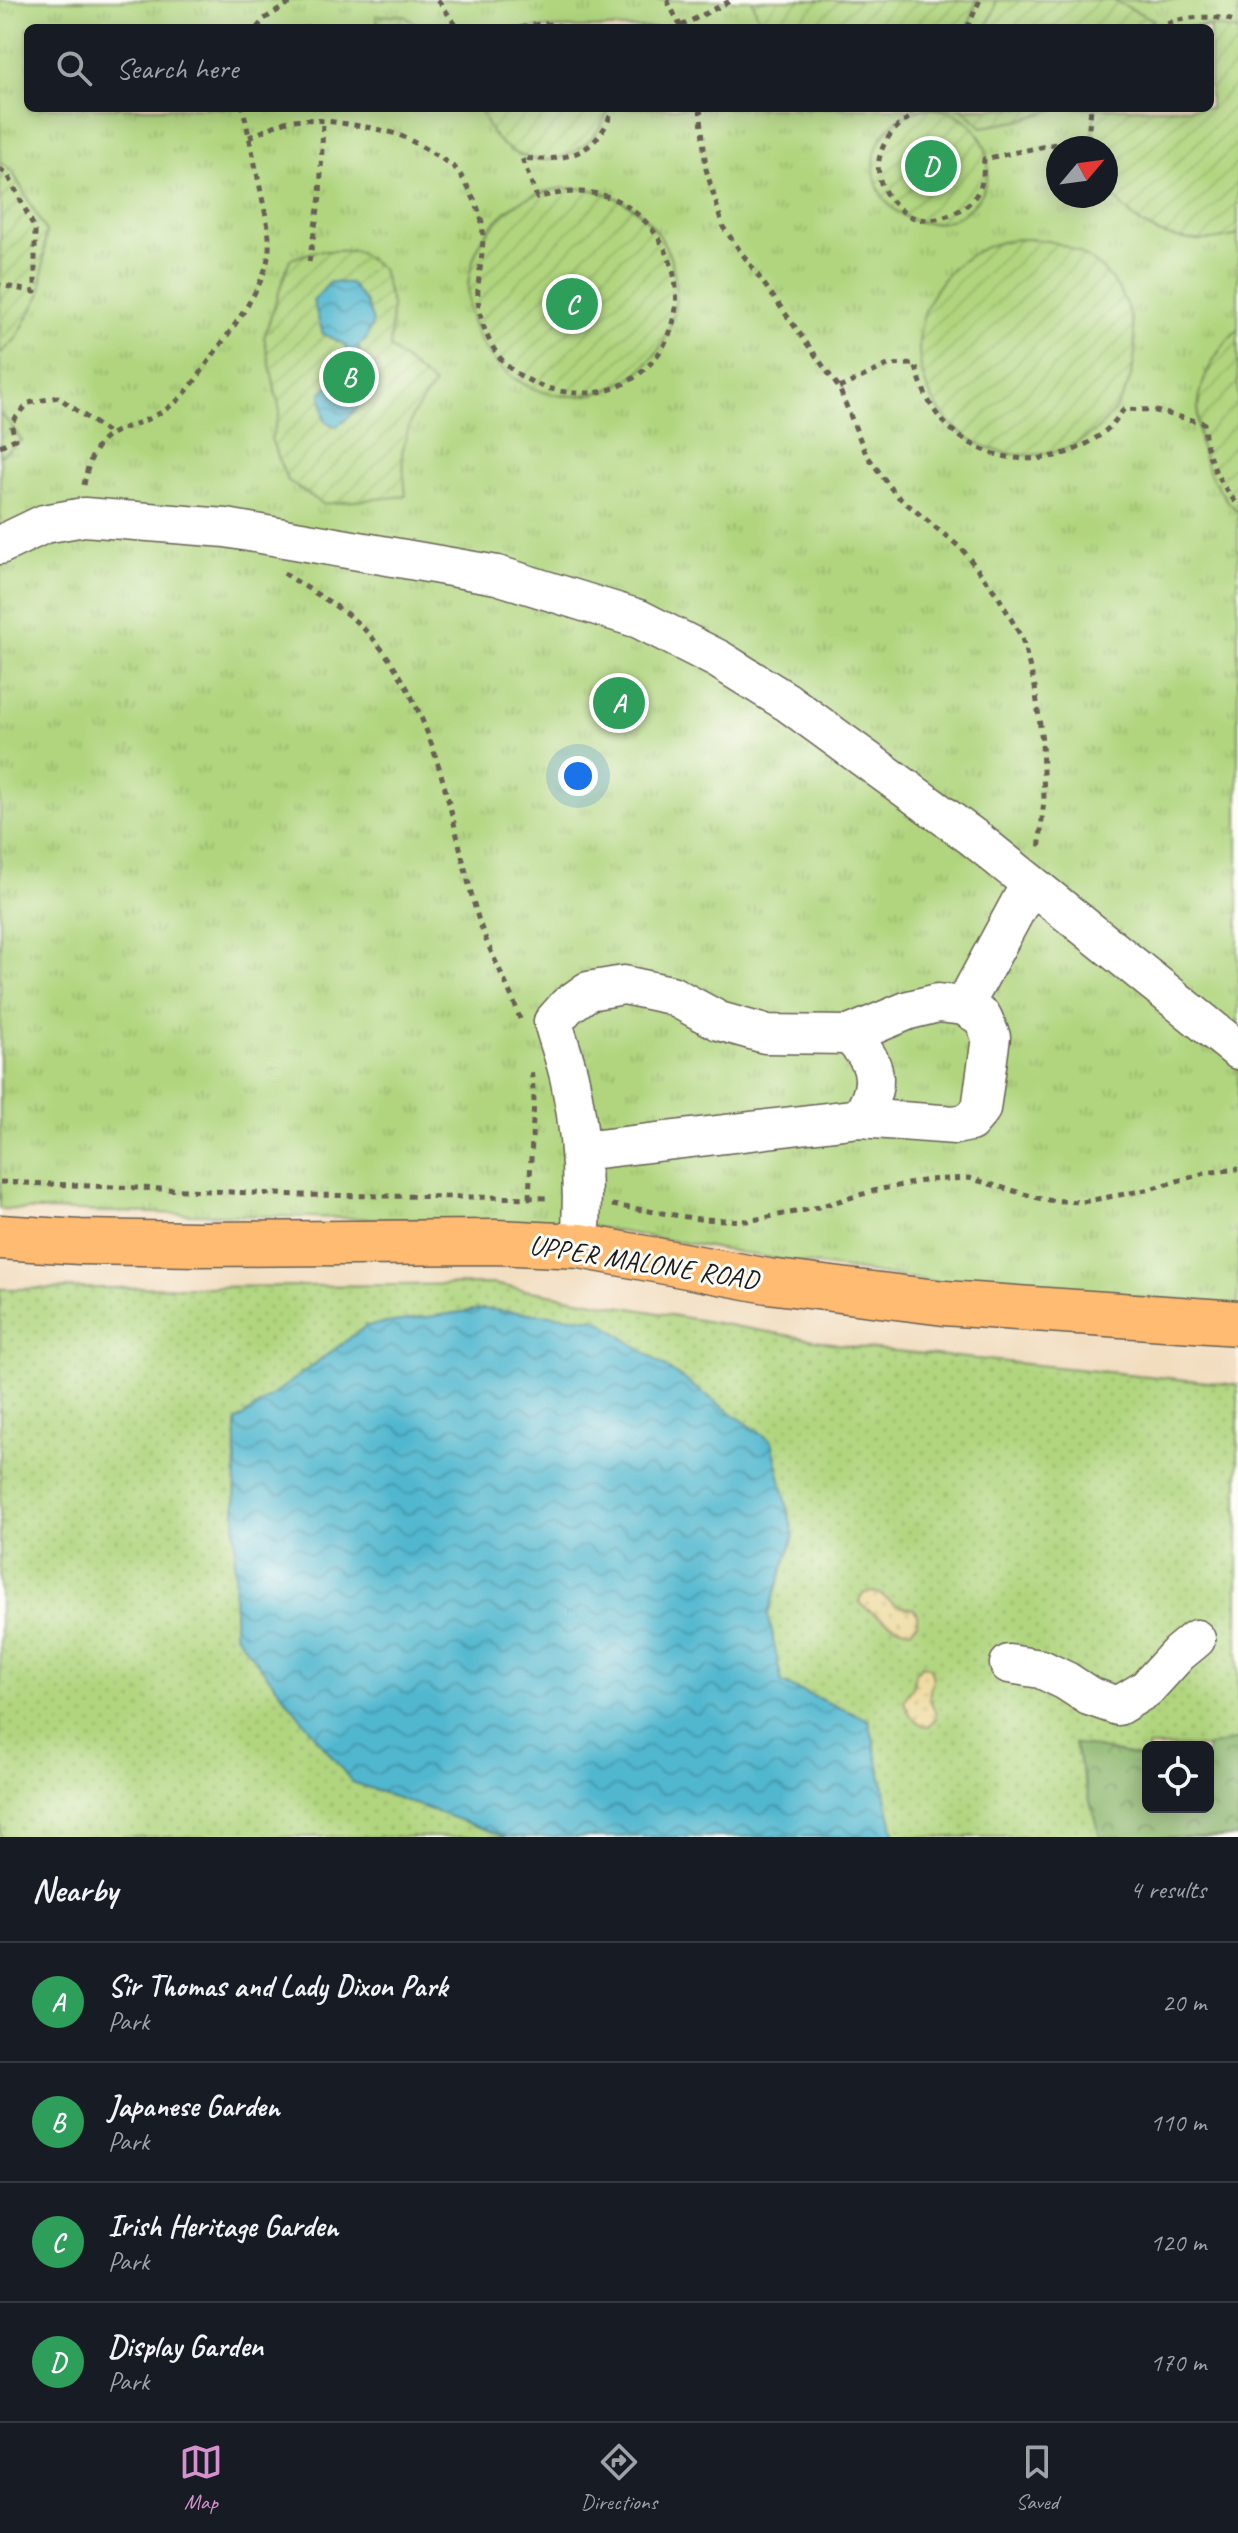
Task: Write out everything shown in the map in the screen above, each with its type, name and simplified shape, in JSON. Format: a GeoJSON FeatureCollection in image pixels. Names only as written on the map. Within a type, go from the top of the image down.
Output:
{"type":"FeatureCollection","features":[{"type":"Feature","properties":{"kind":"main road","name":"UPPER MALONE ROAD"},"geometry":{"type":"LineString","coordinates":[[0,1237],[183,1244],[496,1242],[580,1246],[768,1281],[944,1303],[1238,1323]]}},
{"type":"Feature","properties":{"kind":"lane"},"geometry":{"type":"LineString","coordinates":[[0,545],[44,524],[84,517],[226,528],[497,575],[639,619],[718,659],[787,702],[974,838],[1238,1050]]}},
{"type":"Feature","properties":{"kind":"lane"},"geometry":{"type":"LineString","coordinates":[[964,1006],[1030,884]]}},
{"type":"Feature","properties":{"kind":"lane"},"geometry":{"type":"LineString","coordinates":[[580,1246],[581,1151],[570,1079],[553,1022],[567,1006],[588,991],[624,985],[671,995],[719,1021],[765,1034],[849,1035],[909,1010],[938,1003],[964,1006],[983,1018],[991,1037],[981,1109],[970,1122],[955,1125],[860,1118],[581,1151]]}},
{"type":"Feature","properties":{"kind":"lane"},"geometry":{"type":"LineString","coordinates":[[849,1035],[865,1049],[875,1072],[872,1100],[860,1118]]}},
{"type":"Feature","properties":{"kind":"lane"},"geometry":{"type":"LineString","coordinates":[[1009,1664],[1041,1669],[1089,1696],[1118,1706],[1146,1689],[1196,1639]]}},
{"type":"Feature","properties":{"kind":"path"},"geometry":{"type":"LineString","coordinates":[[260,24],[295,0]]}},
{"type":"Feature","properties":{"kind":"path"},"geometry":{"type":"LineString","coordinates":[[438,0],[455,24]]}},
{"type":"Feature","properties":{"kind":"path"},"geometry":{"type":"LineString","coordinates":[[667,0],[679,24]]}},
{"type":"Feature","properties":{"kind":"path"},"geometry":{"type":"LineString","coordinates":[[687,24],[732,0]]}},
{"type":"Feature","properties":{"kind":"path"},"geometry":{"type":"LineString","coordinates":[[969,24],[980,0]]}},
{"type":"Feature","properties":{"kind":"path"},"geometry":{"type":"LineString","coordinates":[[1169,24],[1212,17],[1238,22]]}},
{"type":"Feature","properties":{"kind":"path"},"geometry":{"type":"LineString","coordinates":[[533,24],[555,24]]}},
{"type":"Feature","properties":{"kind":"path"},"geometry":{"type":"LineString","coordinates":[[84,517],[83,489],[88,463],[96,446],[110,434],[173,405],[226,337],[261,280],[268,260],[270,237],[244,112]]}},
{"type":"Feature","properties":{"kind":"path"},"geometry":{"type":"LineString","coordinates":[[249,137],[295,119],[347,124],[397,134],[456,169],[480,211],[483,256],[479,304],[481,319],[494,349],[513,371],[542,388],[568,393],[605,392],[636,377],[661,353],[675,320],[676,287],[669,254],[651,226],[623,203],[591,193],[557,192],[537,198],[522,158],[565,158],[587,147],[603,131],[611,112]]}},
{"type":"Feature","properties":{"kind":"path"},"geometry":{"type":"LineString","coordinates":[[700,112],[706,169],[723,227],[839,388],[866,454],[896,495],[962,549],[998,596],[1022,638],[1035,687],[1042,741],[1044,799],[1038,857],[1030,884]]}},
{"type":"Feature","properties":{"kind":"path"},"geometry":{"type":"LineString","coordinates":[[912,112],[912,116],[899,123],[883,144],[878,170],[886,193],[895,205],[906,214],[923,219],[949,216],[967,204],[980,189],[984,159],[1088,137],[1091,112]]}},
{"type":"Feature","properties":{"kind":"path"},"geometry":{"type":"LineString","coordinates":[[309,262],[320,197],[323,122]]}},
{"type":"Feature","properties":{"kind":"path"},"geometry":{"type":"LineString","coordinates":[[0,169],[8,175],[35,229],[35,292],[0,285]]}},
{"type":"Feature","properties":{"kind":"path"},"geometry":{"type":"LineString","coordinates":[[839,388],[888,365],[915,364],[925,395],[941,419],[965,441],[1019,461],[1049,458],[1078,448],[1105,432],[1124,409],[1152,410],[1204,423],[1211,464],[1223,487],[1238,505]]}},
{"type":"Feature","properties":{"kind":"path"},"geometry":{"type":"LineString","coordinates":[[0,446],[15,439],[11,423],[29,403],[58,397],[110,434]]}},
{"type":"Feature","properties":{"kind":"path"},"geometry":{"type":"LineString","coordinates":[[255,533],[265,553],[279,569],[362,627],[384,651],[408,689],[429,736],[449,801],[477,915],[521,1021]]}},
{"type":"Feature","properties":{"kind":"path"},"geometry":{"type":"LineString","coordinates":[[529,1198],[534,1100],[530,1060]]}},
{"type":"Feature","properties":{"kind":"path"},"geometry":{"type":"LineString","coordinates":[[0,1182],[300,1195],[582,1198],[699,1219],[747,1221],[811,1209],[877,1190],[927,1180],[969,1178],[1045,1200],[1082,1202],[1146,1190],[1205,1173],[1238,1169]]}},
{"type":"Feature","properties":{"kind":"green space"},"geometry":{"type":"Polygon","coordinates":[[[0,0],[1238,0],[1238,1305],[944,1283],[777,1259],[577,1224],[0,1209],[0,0]]]}},
{"type":"Feature","properties":{"kind":"green space"},"geometry":{"type":"Polygon","coordinates":[[[752,0],[977,0],[969,24],[761,24],[752,0]]]}},
{"type":"Feature","properties":{"kind":"green space"},"geometry":{"type":"Polygon","coordinates":[[[995,0],[1113,0],[1154,20],[1148,24],[988,24],[995,0]]]}},
{"type":"Feature","properties":{"kind":"green space"},"geometry":{"type":"Polygon","coordinates":[[[403,15],[416,24],[378,24],[376,16],[403,15]]]}},
{"type":"Feature","properties":{"kind":"green space"},"geometry":{"type":"Polygon","coordinates":[[[1214,26],[1238,31],[1238,235],[1191,240],[1147,227],[1118,202],[1118,136],[1094,136],[1095,112],[1214,112],[1214,26]]]}},
{"type":"Feature","properties":{"kind":"green space"},"geometry":{"type":"Polygon","coordinates":[[[482,112],[607,112],[592,138],[566,156],[551,159],[535,159],[519,154],[503,145],[482,112]]]}},
{"type":"Feature","properties":{"kind":"green space"},"geometry":{"type":"Polygon","coordinates":[[[913,112],[949,112],[963,118],[979,134],[987,155],[987,177],[979,198],[963,214],[942,222],[920,222],[899,214],[883,198],[875,177],[875,155],[883,134],[899,118],[913,112]]]}},
{"type":"Feature","properties":{"kind":"green space"},"geometry":{"type":"Polygon","coordinates":[[[966,112],[1046,112],[1018,121],[982,127],[966,112]]]}},
{"type":"Feature","properties":{"kind":"green space"},"geometry":{"type":"Polygon","coordinates":[[[0,162],[12,171],[46,231],[41,293],[16,339],[0,354],[0,162]]]}},
{"type":"Feature","properties":{"kind":"green space"},"geometry":{"type":"Polygon","coordinates":[[[572,188],[612,196],[646,218],[668,252],[676,292],[668,332],[646,366],[612,388],[572,396],[532,388],[498,366],[476,332],[468,292],[476,252],[498,218],[532,196],[572,188]]]}},
{"type":"Feature","properties":{"kind":"green space"},"geometry":{"type":"Polygon","coordinates":[[[1027,239],[1069,247],[1104,270],[1127,305],[1135,347],[1127,389],[1104,424],[1069,447],[1027,455],[985,447],[950,424],[927,389],[919,347],[927,305],[950,270],[985,247],[1027,239]]]}},
{"type":"Feature","properties":{"kind":"green space"},"geometry":{"type":"Polygon","coordinates":[[[317,251],[357,251],[382,269],[392,307],[390,348],[434,385],[412,416],[402,453],[406,496],[323,504],[287,480],[271,439],[280,412],[264,337],[290,259],[317,251]]]}},
{"type":"Feature","properties":{"kind":"green space"},"geometry":{"type":"Polygon","coordinates":[[[1238,329],[1238,512],[1208,469],[1200,445],[1198,420],[1200,396],[1207,372],[1238,329]]]}},
{"type":"Feature","properties":{"kind":"green space"},"geometry":{"type":"Polygon","coordinates":[[[0,412],[22,440],[0,456],[0,412]]]}},
{"type":"Feature","properties":{"kind":"green space"},"geometry":{"type":"Polygon","coordinates":[[[491,1284],[855,1347],[1238,1385],[1238,1837],[0,1837],[0,1289],[491,1284]]]}},
{"type":"Feature","properties":{"kind":"green space"},"geometry":{"type":"Polygon","coordinates":[[[1238,1740],[1238,1837],[1100,1837],[1074,1743],[1142,1758],[1142,1813],[1214,1813],[1214,1745],[1238,1740]]]}},
{"type":"Feature","properties":{"kind":"sand"},"geometry":{"type":"Polygon","coordinates":[[[873,1592],[897,1606],[914,1609],[917,1623],[911,1630],[905,1629],[868,1610],[859,1601],[864,1593],[873,1592]]]}},
{"type":"Feature","properties":{"kind":"sand"},"geometry":{"type":"Polygon","coordinates":[[[922,1665],[929,1667],[933,1676],[929,1695],[936,1718],[929,1726],[912,1717],[904,1700],[922,1665]]]}},
{"type":"Feature","properties":{"kind":"water"},"geometry":{"type":"Polygon","coordinates":[[[330,282],[350,283],[366,303],[373,321],[366,340],[358,346],[362,360],[375,376],[373,384],[361,405],[336,427],[325,421],[321,393],[351,368],[345,345],[323,334],[313,301],[330,282]]]}},
{"type":"Feature","properties":{"kind":"water"},"geometry":{"type":"Polygon","coordinates":[[[482,1309],[597,1319],[772,1441],[794,1536],[768,1614],[782,1683],[869,1720],[895,1837],[507,1837],[352,1782],[234,1633],[236,1422],[366,1326],[482,1309]]]}},
{"type":"Feature","properties":{"kind":"place","name":"Display Garden"},"geometry":{"type":"Point","coordinates":[931,166]}},
{"type":"Feature","properties":{"kind":"place","name":"Irish Heritage Garden"},"geometry":{"type":"Point","coordinates":[572,304]}},
{"type":"Feature","properties":{"kind":"place","name":"Japanese Garden"},"geometry":{"type":"Point","coordinates":[349,377]}},
{"type":"Feature","properties":{"kind":"place","name":"Sir Thomas and Lady Dixon Park"},"geometry":{"type":"Point","coordinates":[619,703]}}]}
